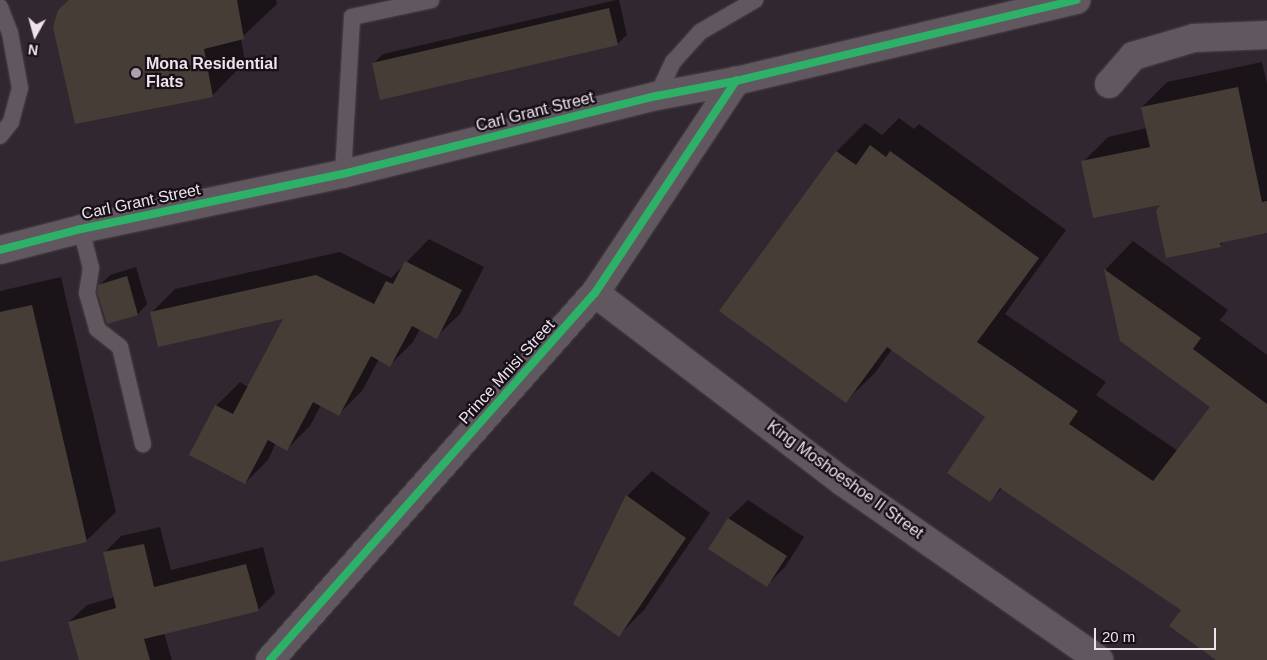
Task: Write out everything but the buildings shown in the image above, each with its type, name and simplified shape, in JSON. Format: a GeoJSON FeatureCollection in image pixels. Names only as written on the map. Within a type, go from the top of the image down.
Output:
{"type":"FeatureCollection","features":[{"type":"Feature","properties":{"kind":"street","name":"Carl Grant Street"},"geometry":{"type":"LineString","coordinates":[[0,250],[81,229],[343,174],[657,96],[736,81],[1076,0]]}},
{"type":"Feature","properties":{"kind":"street"},"geometry":{"type":"LineString","coordinates":[[1109,84],[1133,56],[1194,38],[1267,35]]}},
{"type":"Feature","properties":{"kind":"street","name":"Prince Mnisi Street"},"geometry":{"type":"LineString","coordinates":[[270,660],[595,293],[736,81]]}},
{"type":"Feature","properties":{"kind":"street","name":"King Moshoeshoe II Street"},"geometry":{"type":"LineString","coordinates":[[595,293],[843,482],[1099,660]]}},
{"type":"Feature","properties":{"kind":"lane"},"geometry":{"type":"LineString","coordinates":[[343,174],[352,17],[431,0]]}},
{"type":"Feature","properties":{"kind":"lane"},"geometry":{"type":"LineString","coordinates":[[657,96],[673,62],[700,32],[755,0]]}},
{"type":"Feature","properties":{"kind":"lane"},"geometry":{"type":"LineString","coordinates":[[0,7],[10,33],[20,88],[11,122],[0,136]]}},
{"type":"Feature","properties":{"kind":"lane"},"geometry":{"type":"LineString","coordinates":[[81,229],[91,268],[87,293],[97,330],[120,347],[143,444]]}},
{"type":"Feature","properties":{"kind":"cycle path"},"geometry":{"type":"LineString","coordinates":[[0,250],[81,229],[343,174],[657,96],[736,81],[1076,0]]}},
{"type":"Feature","properties":{"kind":"cycle path"},"geometry":{"type":"LineString","coordinates":[[270,660],[595,293],[736,81]]}},
{"type":"Feature","properties":{"kind":"place","name":"Mona Residential Flats"},"geometry":{"type":"Point","coordinates":[136,73]}}]}
